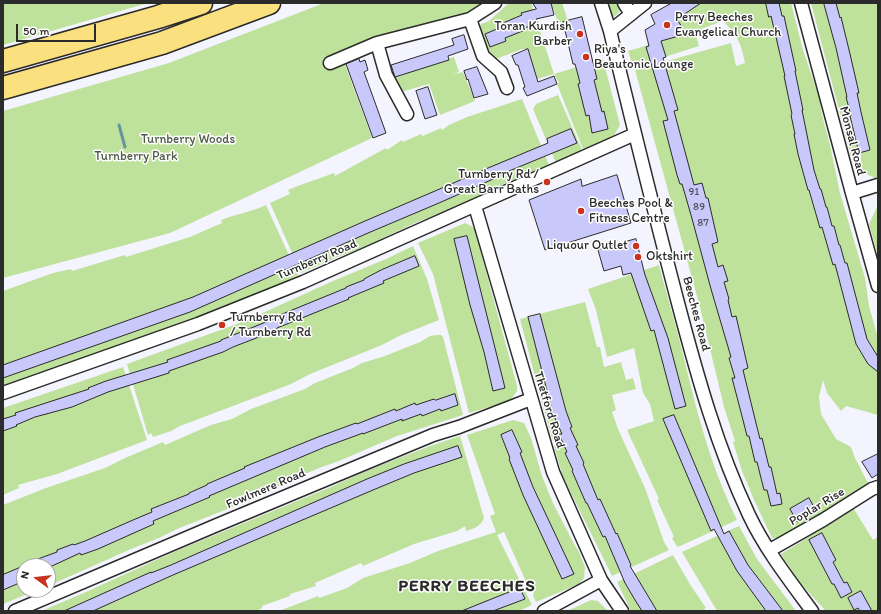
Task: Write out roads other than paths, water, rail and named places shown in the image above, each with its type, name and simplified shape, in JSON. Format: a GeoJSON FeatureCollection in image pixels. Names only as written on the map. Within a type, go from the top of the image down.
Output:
{"type":"FeatureCollection","features":[{"type":"Feature","properties":{"kind":"highway"},"geometry":{"type":"LineString","coordinates":[[3,61],[158,17],[201,3]]}},
{"type":"Feature","properties":{"kind":"highway"},"geometry":{"type":"LineString","coordinates":[[3,88],[162,43],[269,3]]}},
{"type":"Feature","properties":{"kind":"street"},"geometry":{"type":"LineString","coordinates":[[330,62],[377,44],[470,19],[495,3]]}},
{"type":"Feature","properties":{"kind":"street","name":"Beeches Road"},"geometry":{"type":"LineString","coordinates":[[601,3],[610,31],[657,224],[695,364],[722,452],[750,516],[781,570],[812,611]]}},
{"type":"Feature","properties":{"kind":"street"},"geometry":{"type":"LineString","coordinates":[[624,3],[631,14]]}},
{"type":"Feature","properties":{"kind":"street"},"geometry":{"type":"LineString","coordinates":[[610,31],[645,3]]}},
{"type":"Feature","properties":{"kind":"street","name":"Monsal Road"},"geometry":{"type":"LineString","coordinates":[[801,3],[878,286]]}},
{"type":"Feature","properties":{"kind":"street"},"geometry":{"type":"LineString","coordinates":[[470,19],[483,56],[501,72],[507,88]]}},
{"type":"Feature","properties":{"kind":"street"},"geometry":{"type":"LineString","coordinates":[[377,44],[386,75],[407,114]]}},
{"type":"Feature","properties":{"kind":"street","name":"Turnberry Road"},"geometry":{"type":"LineString","coordinates":[[3,393],[198,324],[303,282],[635,134]]}},
{"type":"Feature","properties":{"kind":"street"},"geometry":{"type":"LineString","coordinates":[[852,193],[878,185]]}},
{"type":"Feature","properties":{"kind":"street","name":"Thetford Road"},"geometry":{"type":"LineString","coordinates":[[475,206],[553,472],[601,580],[622,611]]}},
{"type":"Feature","properties":{"kind":"street","name":"Fowlmere Road"},"geometry":{"type":"LineString","coordinates":[[15,611],[433,435],[459,427],[531,399]]}},
{"type":"Feature","properties":{"kind":"street","name":"Poplar Rise"},"geometry":{"type":"LineString","coordinates":[[770,550],[823,520],[872,489],[878,487]]}},
{"type":"Feature","properties":{"kind":"street"},"geometry":{"type":"LineString","coordinates":[[544,611],[601,580]]}},
{"type":"Feature","properties":{"kind":"waterway"},"geometry":{"type":"LineString","coordinates":[[119,125],[125,147]]}},
{"type":"Feature","properties":{"kind":"place","name":"Perry Beeches Evangelical Church"},"geometry":{"type":"Point","coordinates":[667,25]}},
{"type":"Feature","properties":{"kind":"place","name":"Toran Kurdish Barber"},"geometry":{"type":"Point","coordinates":[580,34]}},
{"type":"Feature","properties":{"kind":"place","name":"Riya's Beautonic Lounge"},"geometry":{"type":"Point","coordinates":[586,57]}},
{"type":"Feature","properties":{"kind":"place","name":"Turnberry Rd / Great Barr Baths"},"geometry":{"type":"Point","coordinates":[547,182]}},
{"type":"Feature","properties":{"kind":"place","name":"Beeches Pool & Fitness Centre"},"geometry":{"type":"Point","coordinates":[581,211]}},
{"type":"Feature","properties":{"kind":"place","name":"Liquour Outlet"},"geometry":{"type":"Point","coordinates":[636,246]}},
{"type":"Feature","properties":{"kind":"place","name":"Oktshirt"},"geometry":{"type":"Point","coordinates":[638,257]}},
{"type":"Feature","properties":{"kind":"place","name":"Turnberry Rd / Turnberry Rd"},"geometry":{"type":"Point","coordinates":[222,325]}},
{"type":"Feature","properties":{"kind":"district","name":"PERRY BEECHES"},"geometry":{"type":"Point","coordinates":[467,587]}},
{"type":"Feature","properties":{"kind":"park label","name":"Turnberry Woods"},"geometry":{"type":"Point","coordinates":[188,140]}},
{"type":"Feature","properties":{"kind":"park label","name":"Turnberry Park"},"geometry":{"type":"Point","coordinates":[136,157]}}]}
